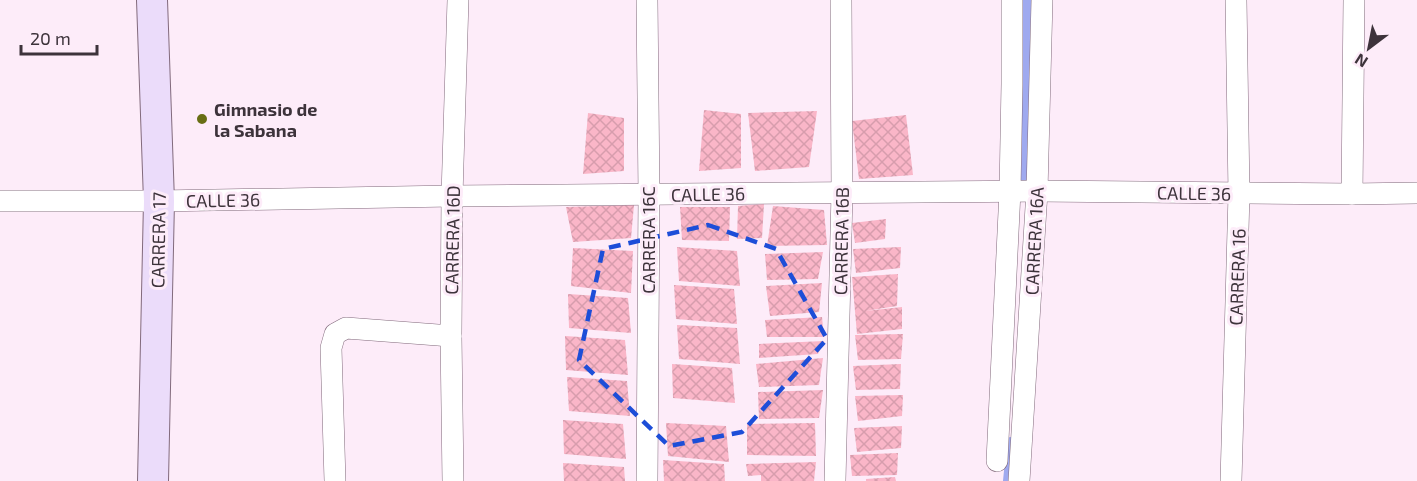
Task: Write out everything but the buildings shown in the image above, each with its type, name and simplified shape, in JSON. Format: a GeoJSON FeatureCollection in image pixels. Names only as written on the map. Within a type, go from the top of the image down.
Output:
{"type":"FeatureCollection","features":[{"type":"Feature","properties":{"kind":"street","name":"CARRERA 17"},"geometry":{"type":"LineString","coordinates":[[152,0],[159,201],[153,481]]}},
{"type":"Feature","properties":{"kind":"street","name":"CARRERA 16D"},"geometry":{"type":"LineString","coordinates":[[453,481],[452,196],[458,0]]}},
{"type":"Feature","properties":{"kind":"street","name":"CARRERA 16C"},"geometry":{"type":"LineString","coordinates":[[647,0],[649,195],[647,481]]}},
{"type":"Feature","properties":{"kind":"street","name":"CARRERA 16B"},"geometry":{"type":"LineString","coordinates":[[835,481],[842,193],[841,0]]}},
{"type":"Feature","properties":{"kind":"street"},"geometry":{"type":"LineString","coordinates":[[998,461],[1010,191],[1012,0]]}},
{"type":"Feature","properties":{"kind":"street","name":"CARRERA 16A"},"geometry":{"type":"LineString","coordinates":[[1019,481],[1037,191],[1042,0]]}},
{"type":"Feature","properties":{"kind":"street","name":"CARRERA 16"},"geometry":{"type":"LineString","coordinates":[[1231,481],[1239,194],[1236,0]]}},
{"type":"Feature","properties":{"kind":"street"},"geometry":{"type":"LineString","coordinates":[[1352,194],[1354,0]]}},
{"type":"Feature","properties":{"kind":"street","name":"CALLE 36"},"geometry":{"type":"LineString","coordinates":[[0,201],[1010,191],[1239,194],[1417,193]]}},
{"type":"Feature","properties":{"kind":"street"},"geometry":{"type":"LineString","coordinates":[[335,481],[331,348],[335,334],[346,328],[451,336]]}},
{"type":"Feature","properties":{"kind":"highlighted area"},"geometry":{"type":"Polygon","coordinates":[[[708,225],[776,249],[827,339],[742,432],[669,446],[579,360],[603,249],[708,225]]]}},
{"type":"Feature","properties":{"kind":"waterway"},"geometry":{"type":"LineString","coordinates":[[1025,180],[1027,0]]}},
{"type":"Feature","properties":{"kind":"waterway"},"geometry":{"type":"LineString","coordinates":[[1007,481],[1011,441]]}},
{"type":"Feature","properties":{"kind":"place","name":"Gimnasio de la Sabana"},"geometry":{"type":"Point","coordinates":[202,119]}}]}
